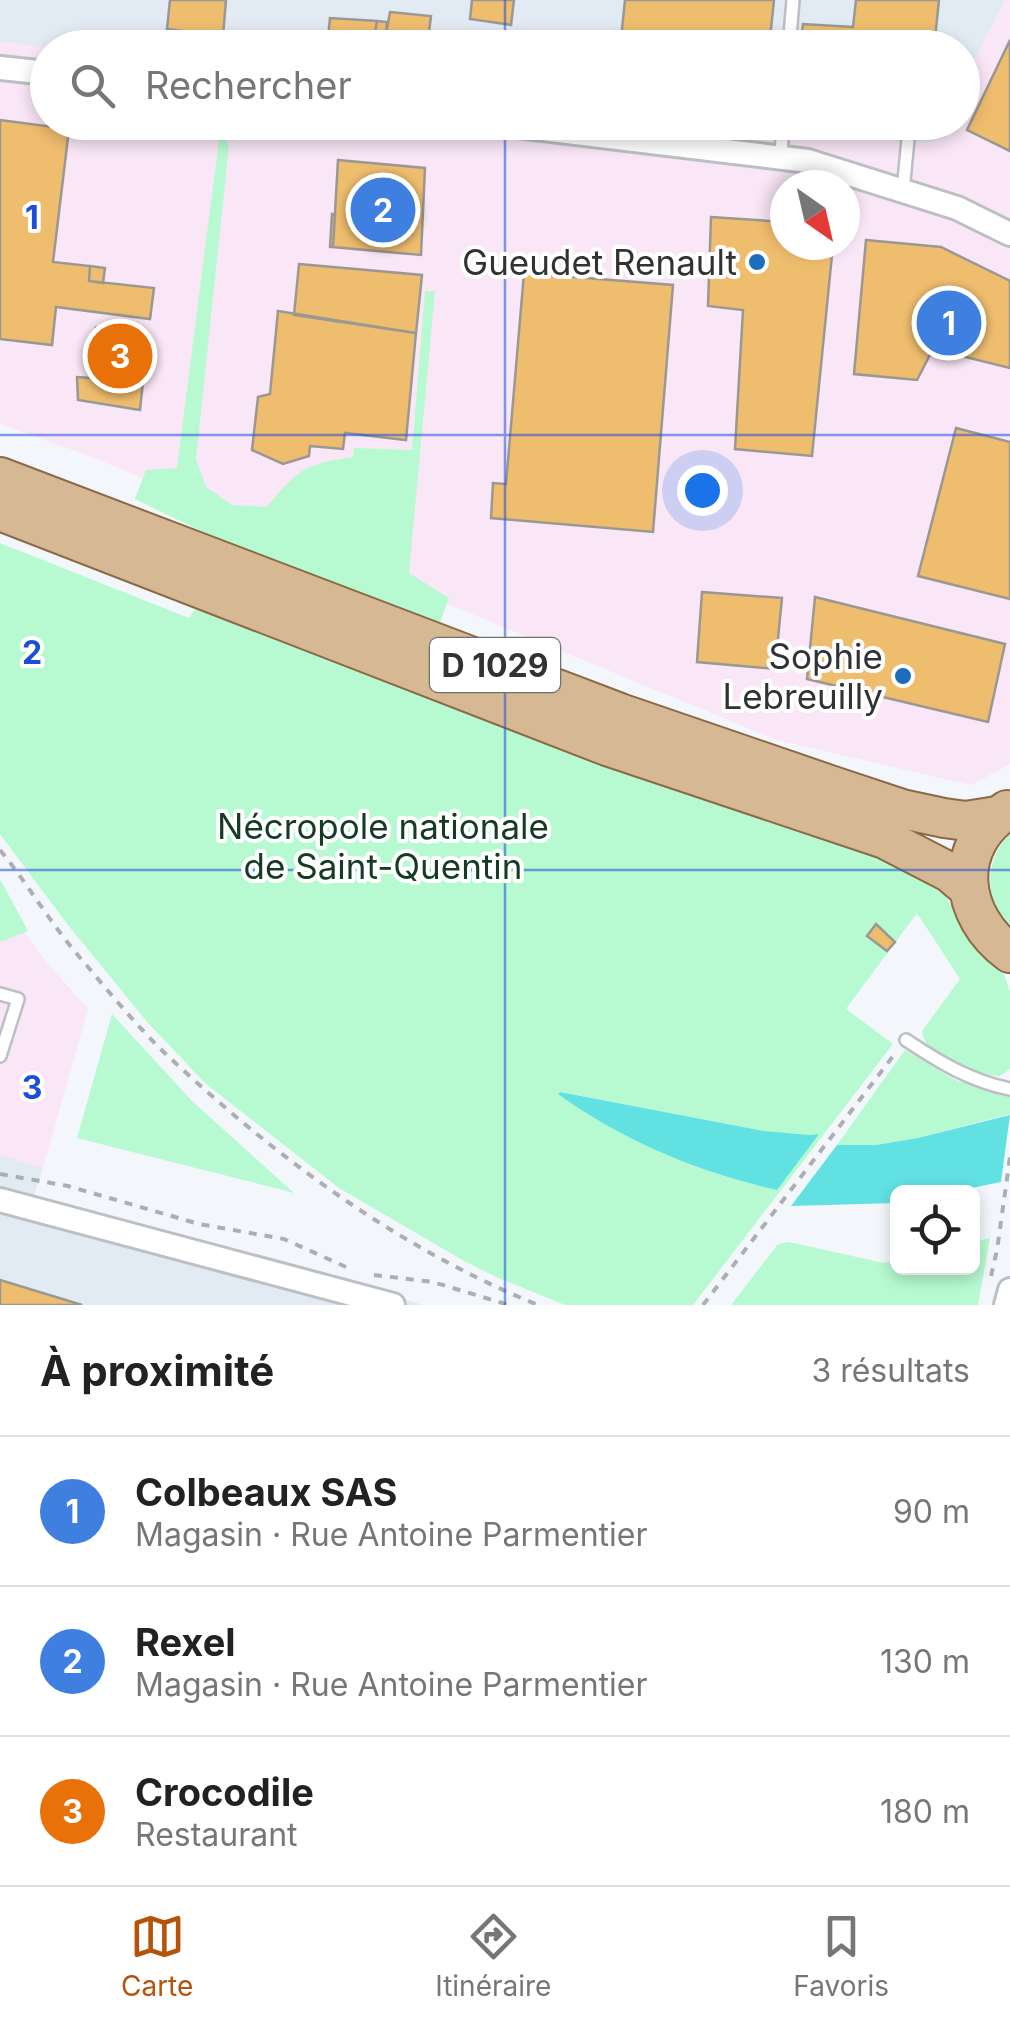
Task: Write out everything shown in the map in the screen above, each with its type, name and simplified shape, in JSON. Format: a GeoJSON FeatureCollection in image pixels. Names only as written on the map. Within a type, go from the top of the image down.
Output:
{"type":"FeatureCollection","features":[{"type":"Feature","properties":{"kind":"main road","name":"D 1029"},"geometry":{"type":"LineString","coordinates":[[0,477],[620,713],[830,785],[902,809],[966,822],[1004,812]]}},
{"type":"Feature","properties":{"kind":"main road","name":"D 1029"},"geometry":{"type":"LineString","coordinates":[[0,511],[606,746],[886,840],[949,872],[968,888]]}},
{"type":"Feature","properties":{"kind":"main road"},"geometry":{"type":"LineString","coordinates":[[1004,812],[986,828],[972,856],[968,888],[981,925],[1010,954]]}},
{"type":"Feature","properties":{"kind":"street"},"geometry":{"type":"LineString","coordinates":[[0,68],[30,71]]}},
{"type":"Feature","properties":{"kind":"street"},"geometry":{"type":"LineString","coordinates":[[641,140],[808,161],[957,208],[1010,234]]}},
{"type":"Feature","properties":{"kind":"street"},"geometry":{"type":"LineString","coordinates":[[0,1200],[393,1305]]}},
{"type":"Feature","properties":{"kind":"street"},"geometry":{"type":"LineString","coordinates":[[999,1288],[1006,1305]]}},
{"type":"Feature","properties":{"kind":"lane"},"geometry":{"type":"LineString","coordinates":[[790,30],[793,0]]}},
{"type":"Feature","properties":{"kind":"lane"},"geometry":{"type":"LineString","coordinates":[[781,156],[782,140]]}},
{"type":"Feature","properties":{"kind":"lane"},"geometry":{"type":"LineString","coordinates":[[903,191],[909,140]]}},
{"type":"Feature","properties":{"kind":"lane"},"geometry":{"type":"LineString","coordinates":[[0,994],[18,999],[0,1056]]}},
{"type":"Feature","properties":{"kind":"lane"},"geometry":{"type":"LineString","coordinates":[[906,1040],[945,1066],[986,1084],[1010,1089]]}},
{"type":"Feature","properties":{"kind":"path"},"geometry":{"type":"LineString","coordinates":[[0,850],[74,950],[165,1053],[259,1137],[374,1220],[500,1290],[538,1305]]}},
{"type":"Feature","properties":{"kind":"path"},"geometry":{"type":"LineString","coordinates":[[703,1305],[906,1040]]}},
{"type":"Feature","properties":{"kind":"path"},"geometry":{"type":"LineString","coordinates":[[999,1288],[997,1250],[1010,1157]]}},
{"type":"Feature","properties":{"kind":"path"},"geometry":{"type":"LineString","coordinates":[[0,1174],[68,1186],[199,1224],[284,1239],[356,1272]]}},
{"type":"Feature","properties":{"kind":"path"},"geometry":{"type":"LineString","coordinates":[[370,1274],[433,1282],[508,1305]]}},
{"type":"Feature","properties":{"kind":"shaded area"},"geometry":{"type":"Polygon","coordinates":[[[0,0],[1005,0],[980,49],[980,30],[30,30],[30,45],[0,41],[0,0]]]}},
{"type":"Feature","properties":{"kind":"shaded area"},"geometry":{"type":"Polygon","coordinates":[[[1005,0],[1010,0],[1010,764],[971,785],[777,740],[87,455],[0,424],[0,36],[30,44],[30,140],[980,140],[980,49],[1005,0]]]}},
{"type":"Feature","properties":{"kind":"shaded area"},"geometry":{"type":"Polygon","coordinates":[[[0,899],[48,964],[88,1009],[43,1168],[0,1155],[0,899]]]}},
{"type":"Feature","properties":{"kind":"shaded area"},"geometry":{"type":"Polygon","coordinates":[[[0,1155],[43,1168],[33,1199],[424,1305],[0,1305],[0,1155]]]}},
{"type":"Feature","properties":{"kind":"green space"},"geometry":{"type":"Polygon","coordinates":[[[219,140],[226,140],[229,145],[196,459],[206,487],[232,505],[267,507],[303,471],[353,457],[354,448],[412,450],[425,291],[435,291],[409,573],[449,598],[439,625],[211,536],[135,499],[146,470],[177,468],[219,140]]]}},
{"type":"Feature","properties":{"kind":"green space","name":"Nécropole nationale de Saint-Quentin"},"geometry":{"type":"Polygon","coordinates":[[[0,543],[189,618],[199,603],[864,846],[936,885],[946,895],[967,937],[1004,974],[1010,992],[1010,1069],[1000,1076],[978,1072],[941,1057],[925,1041],[922,1031],[960,979],[917,913],[846,1009],[893,1044],[693,1305],[565,1305],[464,1261],[339,1188],[205,1083],[148,1023],[0,834],[0,543]],[[559,1094],[609,1126],[663,1153],[777,1190],[810,1135],[764,1131],[559,1094]]]}},
{"type":"Feature","properties":{"kind":"green space"},"geometry":{"type":"Polygon","coordinates":[[[1010,834],[1010,924],[995,903],[990,879],[996,855],[1010,834]]]}},
{"type":"Feature","properties":{"kind":"green space"},"geometry":{"type":"Polygon","coordinates":[[[0,879],[28,931],[0,942],[0,879]]]}},
{"type":"Feature","properties":{"kind":"green space"},"geometry":{"type":"Polygon","coordinates":[[[112,1014],[193,1102],[294,1193],[77,1138],[112,1014]]]}},
{"type":"Feature","properties":{"kind":"green space"},"geometry":{"type":"Polygon","coordinates":[[[905,1050],[957,1081],[1010,1094],[1010,1114],[918,1138],[876,1145],[837,1145],[905,1050]]]}},
{"type":"Feature","properties":{"kind":"green space"},"geometry":{"type":"Polygon","coordinates":[[[990,1238],[978,1305],[731,1305],[778,1244],[789,1242],[890,1262],[890,1275],[980,1275],[980,1240],[990,1238]]]}},
{"type":"Feature","properties":{"kind":"water"},"geometry":{"type":"Polygon","coordinates":[[[560,1092],[764,1131],[819,1134],[777,1190],[662,1153],[583,1111],[560,1092]]]}},
{"type":"Feature","properties":{"kind":"water"},"geometry":{"type":"Polygon","coordinates":[[[1010,1115],[1001,1182],[980,1186],[890,1185],[890,1203],[791,1206],[837,1145],[876,1145],[1010,1115]]]}},
{"type":"Feature","properties":{"kind":"building"},"geometry":{"type":"Polygon","coordinates":[[[170,0],[226,0],[224,30],[167,29],[170,0]]]}},
{"type":"Feature","properties":{"kind":"building"},"geometry":{"type":"Polygon","coordinates":[[[472,0],[514,0],[511,25],[470,19],[472,0]]]}},
{"type":"Feature","properties":{"kind":"building"},"geometry":{"type":"Polygon","coordinates":[[[625,0],[774,0],[771,30],[622,30],[625,0]]]}},
{"type":"Feature","properties":{"kind":"building"},"geometry":{"type":"Polygon","coordinates":[[[856,0],[939,0],[936,30],[802,30],[803,24],[853,27],[856,0]]]}},
{"type":"Feature","properties":{"kind":"building"},"geometry":{"type":"Polygon","coordinates":[[[390,12],[431,16],[429,30],[387,30],[390,12]]]}},
{"type":"Feature","properties":{"kind":"building"},"geometry":{"type":"Polygon","coordinates":[[[330,18],[377,21],[375,30],[329,30],[330,18]]]}},
{"type":"Feature","properties":{"kind":"building"},"geometry":{"type":"Polygon","coordinates":[[[377,21],[387,22],[386,30],[375,30],[377,21]]]}},
{"type":"Feature","properties":{"kind":"building"},"geometry":{"type":"Polygon","coordinates":[[[1010,40],[1010,151],[980,136],[980,103],[1010,40]]]}},
{"type":"Feature","properties":{"kind":"building"},"geometry":{"type":"Polygon","coordinates":[[[0,120],[30,124],[30,140],[68,140],[53,262],[90,266],[89,281],[154,288],[150,319],[56,307],[52,345],[0,339],[0,120]]]}},
{"type":"Feature","properties":{"kind":"building"},"geometry":{"type":"Polygon","coordinates":[[[338,160],[425,168],[421,255],[333,247],[338,160]]]}},
{"type":"Feature","properties":{"kind":"building"},"geometry":{"type":"Polygon","coordinates":[[[332,214],[335,215],[330,247],[332,214]]]}},
{"type":"Feature","properties":{"kind":"building"},"geometry":{"type":"Polygon","coordinates":[[[711,217],[770,221],[770,260],[832,260],[812,456],[735,449],[743,310],[708,306],[711,217]]]}},
{"type":"Feature","properties":{"kind":"building"},"geometry":{"type":"Polygon","coordinates":[[[866,240],[941,247],[1010,281],[1010,368],[933,349],[917,380],[854,374],[866,240]]]}},
{"type":"Feature","properties":{"kind":"building"},"geometry":{"type":"Polygon","coordinates":[[[299,264],[422,275],[416,333],[294,315],[299,264]]]}},
{"type":"Feature","properties":{"kind":"building"},"geometry":{"type":"Polygon","coordinates":[[[90,266],[105,268],[103,283],[89,281],[90,266]]]}},
{"type":"Feature","properties":{"kind":"building"},"geometry":{"type":"Polygon","coordinates":[[[524,273],[673,285],[653,532],[491,518],[493,483],[506,484],[524,273]]]}},
{"type":"Feature","properties":{"kind":"building"},"geometry":{"type":"Polygon","coordinates":[[[278,311],[416,333],[406,440],[345,433],[343,449],[310,446],[309,456],[283,464],[252,450],[258,397],[270,394],[278,311]]]}},
{"type":"Feature","properties":{"kind":"building"},"geometry":{"type":"Polygon","coordinates":[[[96,328],[148,334],[140,410],[78,400],[77,377],[93,378],[96,328]]]}},
{"type":"Feature","properties":{"kind":"building"},"geometry":{"type":"Polygon","coordinates":[[[956,428],[1010,442],[1010,599],[918,576],[956,428]]]}},
{"type":"Feature","properties":{"kind":"building"},"geometry":{"type":"Polygon","coordinates":[[[702,592],[782,598],[775,669],[697,662],[702,592]]]}},
{"type":"Feature","properties":{"kind":"building"},"geometry":{"type":"Polygon","coordinates":[[[815,597],[1005,644],[988,722],[807,679],[815,597]]]}},
{"type":"Feature","properties":{"kind":"building"},"geometry":{"type":"Polygon","coordinates":[[[876,924],[895,942],[887,951],[867,936],[876,924]]]}},
{"type":"Feature","properties":{"kind":"building"},"geometry":{"type":"Polygon","coordinates":[[[0,1280],[82,1305],[0,1305],[0,1280]]]}},
{"type":"Feature","properties":{"kind":"place","name":"Rexel"},"geometry":{"type":"Point","coordinates":[383,210]}},
{"type":"Feature","properties":{"kind":"place","name":"Gueudet Renault"},"geometry":{"type":"Point","coordinates":[757,262]}},
{"type":"Feature","properties":{"kind":"place","name":"Colbeaux SAS"},"geometry":{"type":"Point","coordinates":[949,323]}},
{"type":"Feature","properties":{"kind":"place","name":"Crocodile"},"geometry":{"type":"Point","coordinates":[120,356]}},
{"type":"Feature","properties":{"kind":"place","name":"Sophie Lebreuilly"},"geometry":{"type":"Point","coordinates":[903,676]}}]}
